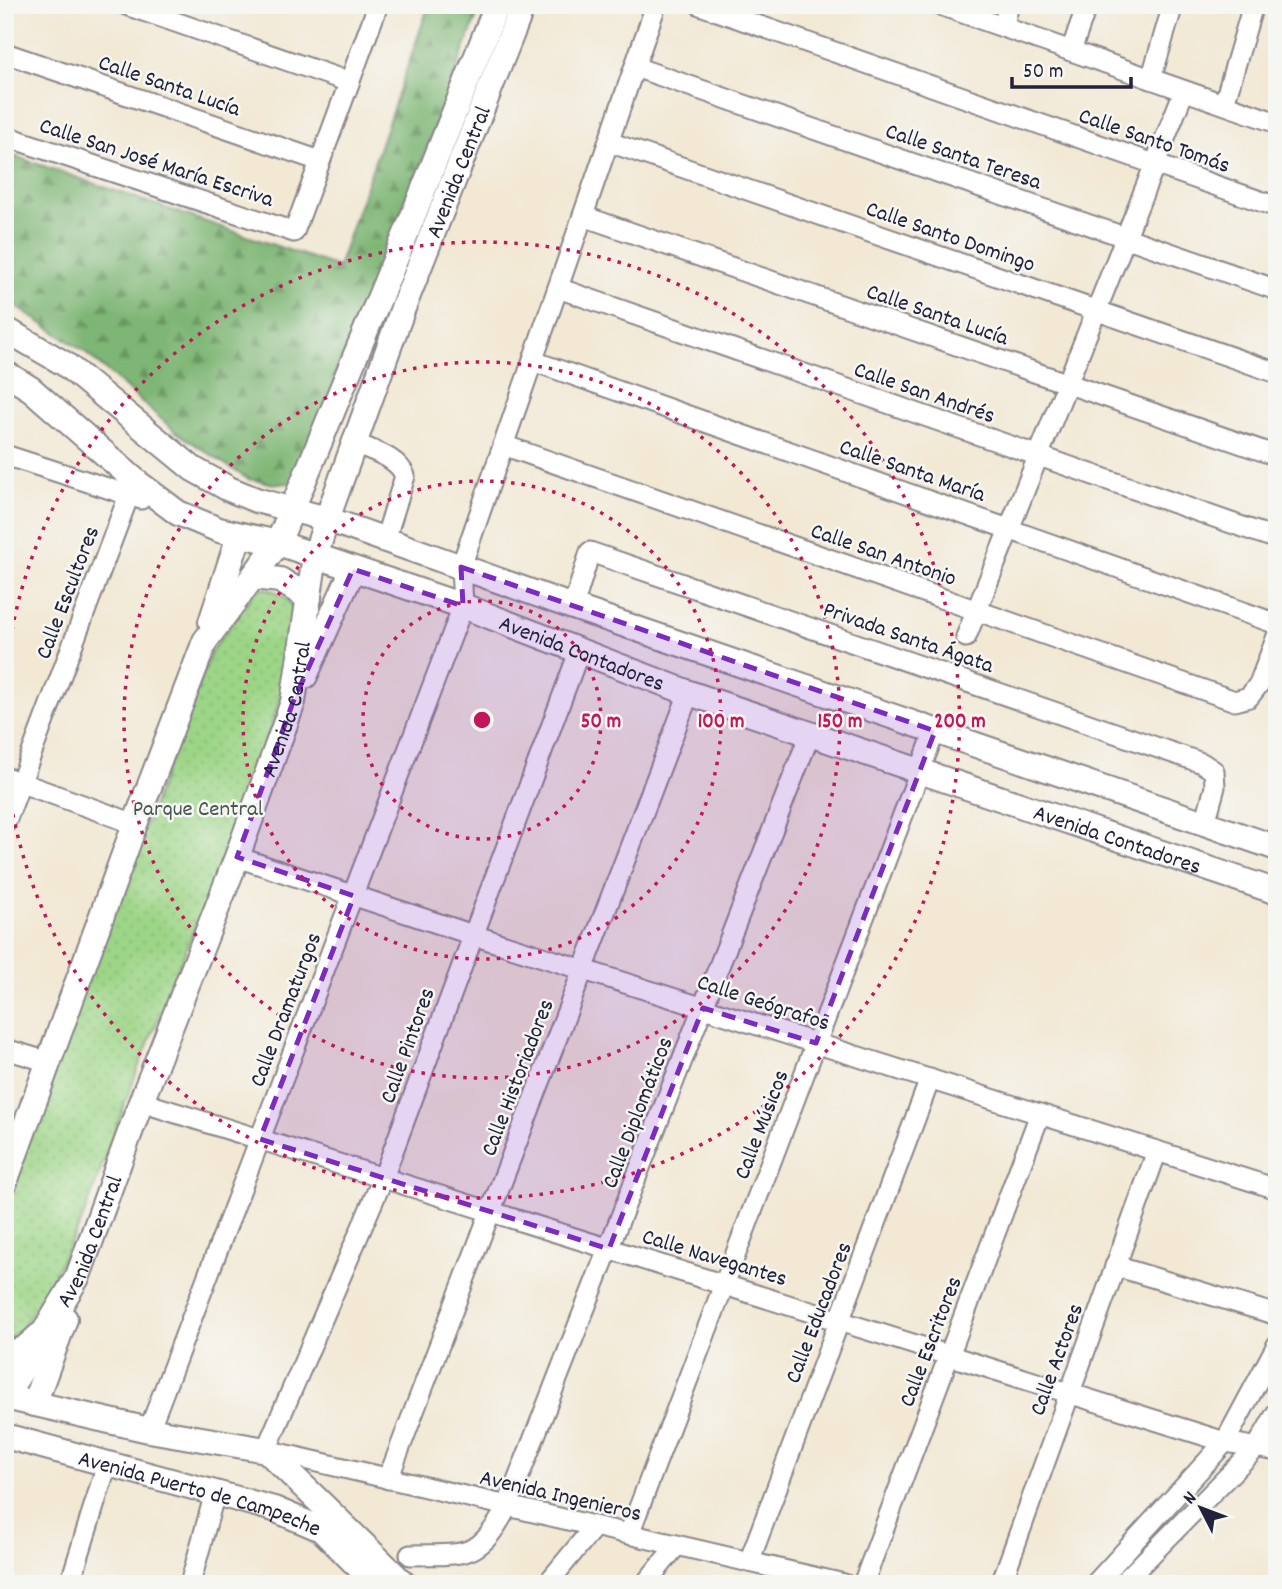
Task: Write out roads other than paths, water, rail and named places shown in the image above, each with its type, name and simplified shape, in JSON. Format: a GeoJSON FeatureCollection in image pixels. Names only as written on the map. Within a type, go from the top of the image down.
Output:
{"type":"FeatureCollection","features":[{"type":"Feature","properties":{"kind":"main road","name":"Avenida Central"},"geometry":{"type":"LineString","coordinates":[[5,1182],[135,824],[205,641],[278,543],[497,5]]}},
{"type":"Feature","properties":{"kind":"main road","name":"Avenida Central"},"geometry":{"type":"LineString","coordinates":[[5,1397],[78,1276],[141,1102],[237,857],[293,702],[315,556],[327,519],[403,309],[523,5]]}},
{"type":"Feature","properties":{"kind":"main road","name":"Avenida Contadores"},"geometry":{"type":"LineString","coordinates":[[5,329],[65,364],[193,469],[229,489],[327,519],[573,607],[1277,848]]}},
{"type":"Feature","properties":{"kind":"main road","name":"Avenida Contadores"},"geometry":{"type":"LineString","coordinates":[[5,373],[31,389],[138,484],[178,513],[229,533],[278,543],[463,606],[689,693],[1277,892]]}},
{"type":"Feature","properties":{"kind":"main road"},"geometry":{"type":"LineString","coordinates":[[205,641],[230,529],[244,514],[241,500],[229,489]]}},
{"type":"Feature","properties":{"kind":"main road"},"geometry":{"type":"LineString","coordinates":[[293,702],[360,572],[359,559],[363,551],[368,543],[385,540]]}},
{"type":"Feature","properties":{"kind":"main road"},"geometry":{"type":"LineString","coordinates":[[253,577],[280,580],[309,598]]}},
{"type":"Feature","properties":{"kind":"main road"},"geometry":{"type":"LineString","coordinates":[[34,1404],[74,1296],[78,1276]]}},
{"type":"Feature","properties":{"kind":"main road"},"geometry":{"type":"LineString","coordinates":[[5,1354],[24,1349],[51,1323]]}},
{"type":"Feature","properties":{"kind":"main road","name":"Avenida Puerto de Campeche"},"geometry":{"type":"LineString","coordinates":[[5,1397],[149,1430],[266,1450],[404,1584]]}},
{"type":"Feature","properties":{"kind":"main road","name":"Avenida Puerto de Campeche"},"geometry":{"type":"LineString","coordinates":[[5,1436],[274,1509],[321,1529],[376,1584]]}},
{"type":"Feature","properties":{"kind":"street"},"geometry":{"type":"LineString","coordinates":[[127,5],[348,82]]}},
{"type":"Feature","properties":{"kind":"street"},"geometry":{"type":"LineString","coordinates":[[320,161],[378,5]]}},
{"type":"Feature","properties":{"kind":"street"},"geometry":{"type":"LineString","coordinates":[[463,606],[461,567],[656,5]]}},
{"type":"Feature","properties":{"kind":"street","name":"Calle Santo Tomás"},"geometry":{"type":"LineString","coordinates":[[700,5],[1277,207]]}},
{"type":"Feature","properties":{"kind":"street"},"geometry":{"type":"LineString","coordinates":[[940,5],[1277,123]]}},
{"type":"Feature","properties":{"kind":"street"},"geometry":{"type":"LineString","coordinates":[[1003,27],[1009,5]]}},
{"type":"Feature","properties":{"kind":"street"},"geometry":{"type":"LineString","coordinates":[[1071,51],[1087,5]]}},
{"type":"Feature","properties":{"kind":"street"},"geometry":{"type":"LineString","coordinates":[[1151,79],[1173,5]]}},
{"type":"Feature","properties":{"kind":"street"},"geometry":{"type":"LineString","coordinates":[[1223,104],[1251,12]]}},
{"type":"Feature","properties":{"kind":"street","name":"Calle Santa Lucía"},"geometry":{"type":"LineString","coordinates":[[5,53],[320,161]]}},
{"type":"Feature","properties":{"kind":"street","name":"Calle Santa Teresa"},"geometry":{"type":"LineString","coordinates":[[635,66],[1277,290]]}},
{"type":"Feature","properties":{"kind":"street"},"geometry":{"type":"LineString","coordinates":[[966,637],[1184,91]]}},
{"type":"Feature","properties":{"kind":"street","name":"Calle San José María Escriva"},"geometry":{"type":"LineString","coordinates":[[5,136],[294,232],[320,161]]}},
{"type":"Feature","properties":{"kind":"street","name":"Calle Santo Domingo"},"geometry":{"type":"LineString","coordinates":[[609,142],[1277,373]]}},
{"type":"Feature","properties":{"kind":"street","name":"Calle Santa Lucía"},"geometry":{"type":"LineString","coordinates":[[583,216],[1277,457]]}},
{"type":"Feature","properties":{"kind":"street","name":"Calle San Andrés"},"geometry":{"type":"LineString","coordinates":[[558,288],[1277,539]]}},
{"type":"Feature","properties":{"kind":"street","name":"Calle Santa María"},"geometry":{"type":"LineString","coordinates":[[533,361],[1277,624]]}},
{"type":"Feature","properties":{"kind":"street"},"geometry":{"type":"LineString","coordinates":[[355,443],[392,460],[402,468],[405,476],[385,540]]}},
{"type":"Feature","properties":{"kind":"street","name":"Calle San Antonio"},"geometry":{"type":"LineString","coordinates":[[503,445],[1234,701],[1249,697],[1259,684],[1277,636]]}},
{"type":"Feature","properties":{"kind":"street"},"geometry":{"type":"LineString","coordinates":[[5,456],[178,513]]}},
{"type":"Feature","properties":{"kind":"street","name":"Calle Escultores"},"geometry":{"type":"LineString","coordinates":[[5,824],[13,780],[129,495]]}},
{"type":"Feature","properties":{"kind":"street","name":"Privada Santa Ágata"},"geometry":{"type":"LineString","coordinates":[[573,607],[590,552],[603,556],[1202,763],[1214,771],[1215,787],[1205,823]]}},
{"type":"Feature","properties":{"kind":"street","name":"Calle Dramaturgos"},"geometry":{"type":"LineString","coordinates":[[149,1430],[463,606]]}},
{"type":"Feature","properties":{"kind":"street","name":"Calle Pintores"},"geometry":{"type":"LineString","coordinates":[[266,1450],[383,1178],[579,652]]}},
{"type":"Feature","properties":{"kind":"street","name":"Calle Historiadores"},"geometry":{"type":"LineString","coordinates":[[388,1479],[689,693]]}},
{"type":"Feature","properties":{"kind":"street","name":"Calle Músicos"},"geometry":{"type":"LineString","coordinates":[[629,1534],[935,731]]}},
{"type":"Feature","properties":{"kind":"street","name":"Calle Diplomáticos"},"geometry":{"type":"LineString","coordinates":[[410,1555],[456,1554],[479,1547],[492,1534],[507,1507],[810,734]]}},
{"type":"Feature","properties":{"kind":"street"},"geometry":{"type":"LineString","coordinates":[[13,780],[135,824]]}},
{"type":"Feature","properties":{"kind":"street","name":"Calle Geógrafos"},"geometry":{"type":"LineString","coordinates":[[237,857],[473,935],[1277,1189]]}},
{"type":"Feature","properties":{"kind":"street"},"geometry":{"type":"LineString","coordinates":[[5,1049],[50,1062]]}},
{"type":"Feature","properties":{"kind":"street","name":"Calle Educadores"},"geometry":{"type":"LineString","coordinates":[[749,1562],[930,1079]]}},
{"type":"Feature","properties":{"kind":"street","name":"Calle Navegantes"},"geometry":{"type":"LineString","coordinates":[[141,1102],[1225,1442],[1267,1449]]}},
{"type":"Feature","properties":{"kind":"street","name":"Calle Escritores"},"geometry":{"type":"LineString","coordinates":[[863,1584],[1040,1114]]}},
{"type":"Feature","properties":{"kind":"street","name":"Calle Actores"},"geometry":{"type":"LineString","coordinates":[[1001,1584],[1157,1151]]}},
{"type":"Feature","properties":{"kind":"street"},"geometry":{"type":"LineString","coordinates":[[1115,1266],[1277,1315]]}},
{"type":"Feature","properties":{"kind":"street"},"geometry":{"type":"LineString","coordinates":[[1095,1584],[1225,1442],[1277,1345]]}},
{"type":"Feature","properties":{"kind":"street"},"geometry":{"type":"LineString","coordinates":[[1122,1584],[1267,1449],[1277,1412]]}},
{"type":"Feature","properties":{"kind":"street","name":"Avenida Ingenieros"},"geometry":{"type":"LineString","coordinates":[[266,1450],[844,1584]]}},
{"type":"Feature","properties":{"kind":"street"},"geometry":{"type":"LineString","coordinates":[[70,1584],[107,1464]]}},
{"type":"Feature","properties":{"kind":"street"},"geometry":{"type":"LineString","coordinates":[[190,1584],[215,1493]]}},
{"type":"Feature","properties":{"kind":"street"},"geometry":{"type":"LineString","coordinates":[[547,1584],[594,1527]]}},
{"type":"Feature","properties":{"kind":"street"},"geometry":{"type":"LineString","coordinates":[[645,1584],[677,1545]]}},
{"type":"Feature","properties":{"kind":"park label","name":"Parque Central"},"geometry":{"type":"Point","coordinates":[198,807]}}]}
